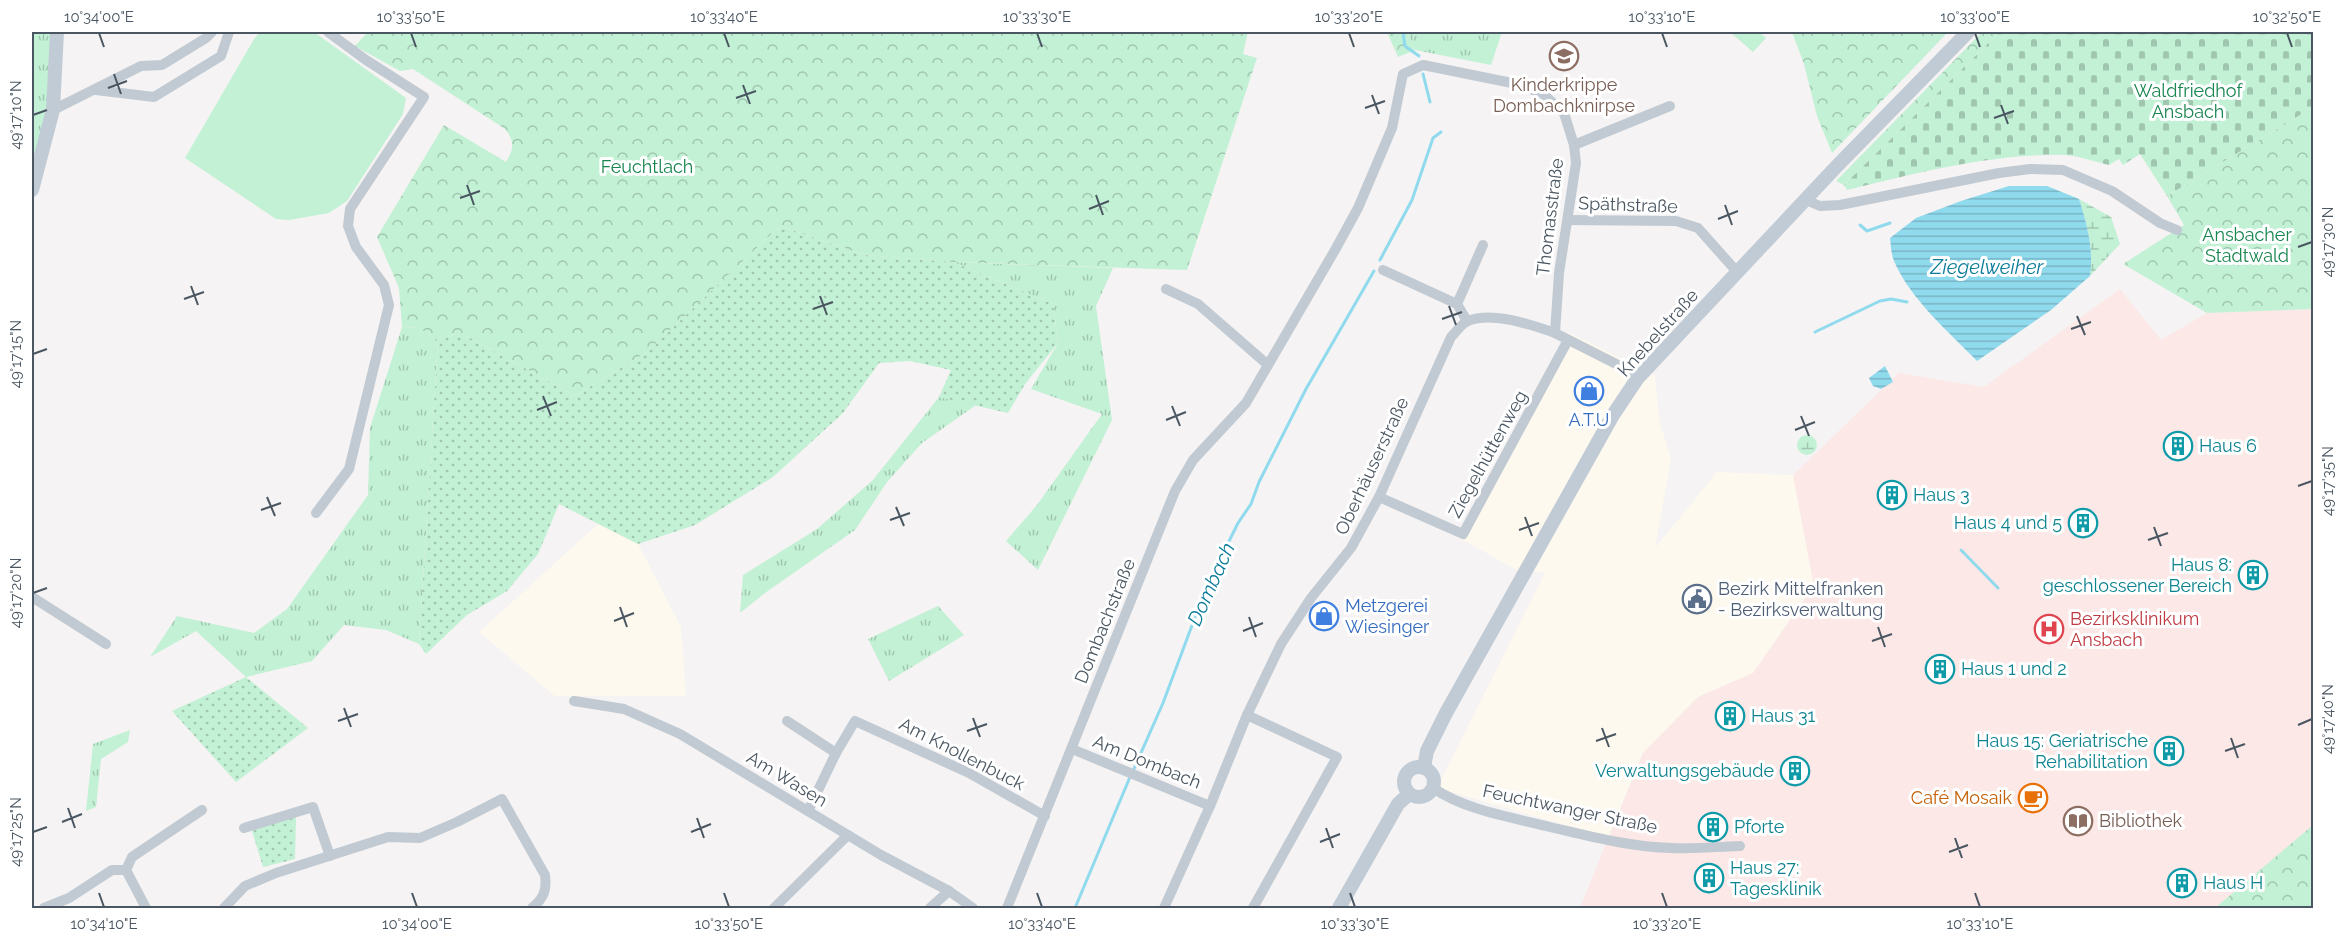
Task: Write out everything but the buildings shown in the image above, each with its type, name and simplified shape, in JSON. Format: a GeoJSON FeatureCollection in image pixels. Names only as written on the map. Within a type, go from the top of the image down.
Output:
{"type":"FeatureCollection","features":[{"type":"Feature","properties":{"kind":"main road"},"geometry":{"type":"LineString","coordinates":[[32,190],[53,110],[57,32]]}},
{"type":"Feature","properties":{"kind":"main road","name":"Knebelstraße"},"geometry":{"type":"LineString","coordinates":[[1424,767],[1427,751],[1446,712],[1613,415],[1637,380],[1851,151],[1968,32]]}},
{"type":"Feature","properties":{"kind":"main road"},"geometry":{"type":"LineString","coordinates":[[1424,767],[1434,778],[1433,788],[1425,796],[1414,797],[1409,794],[1404,785],[1405,775],[1413,768],[1424,767]]}},
{"type":"Feature","properties":{"kind":"main road"},"geometry":{"type":"LineString","coordinates":[[1339,909],[1398,804],[1409,794]]}},
{"type":"Feature","properties":{"kind":"street"},"geometry":{"type":"LineString","coordinates":[[53,110],[141,66],[162,65],[207,38],[212,32]]}},
{"type":"Feature","properties":{"kind":"street"},"geometry":{"type":"LineString","coordinates":[[95,90],[154,96],[221,56],[229,32]]}},
{"type":"Feature","properties":{"kind":"street"},"geometry":{"type":"LineString","coordinates":[[316,513],[349,469],[389,305],[384,285],[356,247],[348,226],[350,209],[424,97],[366,60],[328,32]]}},
{"type":"Feature","properties":{"kind":"street","name":"Thomasstraße"},"geometry":{"type":"LineString","coordinates":[[1403,74],[1423,65],[1512,83],[1542,93],[1563,113],[1574,145],[1576,164],[1559,273],[1555,333]]}},
{"type":"Feature","properties":{"kind":"street","name":"Dombachstraße"},"geometry":{"type":"LineString","coordinates":[[1007,909],[1175,491],[1193,460],[1246,403],[1358,208],[1392,128],[1403,74]]}},
{"type":"Feature","properties":{"kind":"street"},"geometry":{"type":"LineString","coordinates":[[1574,145],[1670,106]]}},
{"type":"Feature","properties":{"kind":"street"},"geometry":{"type":"LineString","coordinates":[[1806,200],[1820,206],[1840,205],[1999,173],[2031,169],[2063,170],[2112,191],[2160,224],[2177,230]]}},
{"type":"Feature","properties":{"kind":"street","name":"Späthstraße"},"geometry":{"type":"LineString","coordinates":[[1568,220],[1676,220],[1698,228],[1738,273]]}},
{"type":"Feature","properties":{"kind":"street"},"geometry":{"type":"LineString","coordinates":[[1457,304],[1482,245]]}},
{"type":"Feature","properties":{"kind":"street"},"geometry":{"type":"LineString","coordinates":[[1383,270],[1457,304],[1467,321],[1494,318],[1526,322],[1555,333],[1630,371],[1637,380]]}},
{"type":"Feature","properties":{"kind":"street"},"geometry":{"type":"LineString","coordinates":[[1166,289],[1198,304],[1268,365]]}},
{"type":"Feature","properties":{"kind":"street","name":"Oberhäuserstraße"},"geometry":{"type":"LineString","coordinates":[[1164,909],[1247,715],[1281,644],[1311,598],[1351,548],[1379,496],[1442,354],[1451,337],[1467,321]]}},
{"type":"Feature","properties":{"kind":"street","name":"Ziegelhüttenweg"},"geometry":{"type":"LineString","coordinates":[[1379,496],[1463,534],[1568,340]]}},
{"type":"Feature","properties":{"kind":"street"},"geometry":{"type":"LineString","coordinates":[[32,597],[106,644]]}},
{"type":"Feature","properties":{"kind":"street","name":"Am Wasen"},"geometry":{"type":"LineString","coordinates":[[574,701],[624,709],[681,734],[848,835],[949,891],[973,909]]}},
{"type":"Feature","properties":{"kind":"street"},"geometry":{"type":"LineString","coordinates":[[1247,715],[1337,757],[1253,909]]}},
{"type":"Feature","properties":{"kind":"street"},"geometry":{"type":"LineString","coordinates":[[787,721],[836,753],[808,811]]}},
{"type":"Feature","properties":{"kind":"street","name":"Am Knollenbuck"},"geometry":{"type":"LineString","coordinates":[[836,753],[855,721],[863,723],[969,773],[1045,816]]}},
{"type":"Feature","properties":{"kind":"street","name":"Am Dombach"},"geometry":{"type":"LineString","coordinates":[[1072,749],[1210,806]]}},
{"type":"Feature","properties":{"kind":"street","name":"Feuchtwanger Straße"},"geometry":{"type":"LineString","coordinates":[[1433,788],[1448,798],[1481,809],[1636,845],[1673,849],[1740,846]]}},
{"type":"Feature","properties":{"kind":"street"},"geometry":{"type":"LineString","coordinates":[[224,909],[245,886],[388,837],[420,838],[502,800],[545,875],[547,888],[542,900],[532,909]]}},
{"type":"Feature","properties":{"kind":"street"},"geometry":{"type":"LineString","coordinates":[[244,828],[313,807],[330,856]]}},
{"type":"Feature","properties":{"kind":"street"},"geometry":{"type":"LineString","coordinates":[[126,870],[132,857],[202,810]]}},
{"type":"Feature","properties":{"kind":"street"},"geometry":{"type":"LineString","coordinates":[[780,907],[848,835]]}},
{"type":"Feature","properties":{"kind":"street"},"geometry":{"type":"LineString","coordinates":[[44,909],[61,905],[112,870],[126,870]]}},
{"type":"Feature","properties":{"kind":"street"},"geometry":{"type":"LineString","coordinates":[[126,870],[146,909]]}},
{"type":"Feature","properties":{"kind":"street"},"geometry":{"type":"LineString","coordinates":[[930,909],[949,891]]}},
{"type":"Feature","properties":{"kind":"shaded area","name":"Bezirksklinikum Ansbach"},"geometry":{"type":"Polygon","coordinates":[[[2120,289],[2161,340],[2207,313],[2313,309],[2313,825],[2215,908],[1580,908],[1643,753],[1698,697],[1753,673],[1814,586],[1793,475],[1899,373],[1984,387],[2120,289]]]}},
{"type":"Feature","properties":{"kind":"shaded area"},"geometry":{"type":"Polygon","coordinates":[[[1570,333],[1655,376],[1659,419],[1671,460],[1655,548],[1717,472],[1793,475],[1814,585],[1753,673],[1698,697],[1643,753],[1608,837],[1437,788],[1545,573],[1515,569],[1456,536],[1570,333]]]}},
{"type":"Feature","properties":{"kind":"shaded area"},"geometry":{"type":"Polygon","coordinates":[[[598,524],[638,544],[681,627],[686,696],[555,696],[479,632],[598,524]]]}},
{"type":"Feature","properties":{"kind":"green space"},"geometry":{"type":"Polygon","coordinates":[[[32,32],[53,32],[49,112],[32,178],[32,32]]]}},
{"type":"Feature","properties":{"kind":"green space"},"geometry":{"type":"Polygon","coordinates":[[[260,32],[314,32],[406,98],[403,114],[347,201],[329,213],[289,220],[276,219],[185,158],[260,32]]]}},
{"type":"Feature","properties":{"kind":"green space","name":"Feuchtlach"},"geometry":{"type":"Polygon","coordinates":[[[368,32],[1248,32],[1243,54],[1257,58],[1187,270],[953,262],[864,255],[780,226],[647,352],[575,396],[461,333],[438,340],[419,328],[402,327],[399,288],[377,237],[444,125],[506,162],[511,153],[512,141],[505,129],[413,69],[400,71],[355,46],[368,32]]]}},
{"type":"Feature","properties":{"kind":"green space"},"geometry":{"type":"Polygon","coordinates":[[[1387,32],[1408,32],[1415,50],[1398,57],[1387,32]]]}},
{"type":"Feature","properties":{"kind":"green space"},"geometry":{"type":"Polygon","coordinates":[[[1408,32],[1502,32],[1491,65],[1415,50],[1408,32]]]}},
{"type":"Feature","properties":{"kind":"green space"},"geometry":{"type":"Polygon","coordinates":[[[1730,32],[1759,32],[1766,38],[1753,52],[1730,32]]]}},
{"type":"Feature","properties":{"kind":"green space"},"geometry":{"type":"Polygon","coordinates":[[[1792,32],[1948,32],[1832,153],[1817,116],[1804,64],[1792,32]]]}},
{"type":"Feature","properties":{"kind":"green space"},"geometry":{"type":"Polygon","coordinates":[[[1982,32],[2000,32],[1844,185],[1836,181],[1982,32]]]}},
{"type":"Feature","properties":{"kind":"green space","name":"Waldfriedhof Ansbach"},"geometry":{"type":"Polygon","coordinates":[[[2000,32],[2313,32],[2313,107],[2167,196],[2140,154],[2123,165],[2119,159],[2109,165],[2065,155],[2010,157],[1955,165],[1847,190],[1844,185],[2000,32]]]}},
{"type":"Feature","properties":{"kind":"green space","name":"Ansbacher Stadtwald"},"geometry":{"type":"Polygon","coordinates":[[[2313,107],[2313,309],[2207,313],[2123,264],[2184,225],[2167,196],[2313,107]]]}},
{"type":"Feature","properties":{"kind":"green space"},"geometry":{"type":"Polygon","coordinates":[[[2079,199],[2111,217],[2120,244],[2090,276],[2090,247],[2079,199]]]}},
{"type":"Feature","properties":{"kind":"green space"},"geometry":{"type":"Polygon","coordinates":[[[780,226],[864,255],[953,262],[1053,304],[1058,343],[1025,384],[1008,413],[939,397],[951,370],[910,361],[879,363],[843,413],[773,477],[695,525],[638,544],[559,504],[538,554],[507,591],[467,615],[426,654],[419,644],[438,340],[461,333],[575,396],[647,352],[780,226]]]}},
{"type":"Feature","properties":{"kind":"green space"},"geometry":{"type":"Polygon","coordinates":[[[953,262],[1113,268],[1096,306],[1112,420],[1038,570],[1006,541],[1037,505],[1102,414],[1031,389],[1058,343],[1053,304],[953,262]]]}},
{"type":"Feature","properties":{"kind":"green space"},"geometry":{"type":"Polygon","coordinates":[[[402,327],[419,328],[438,340],[419,644],[386,630],[344,625],[312,661],[246,677],[196,631],[150,657],[177,616],[254,633],[287,609],[368,495],[370,428],[402,327]]]}},
{"type":"Feature","properties":{"kind":"green space"},"geometry":{"type":"Polygon","coordinates":[[[939,397],[976,405],[922,443],[887,482],[855,530],[740,613],[743,575],[817,529],[873,480],[939,397]]]}},
{"type":"Feature","properties":{"kind":"green space"},"geometry":{"type":"Polygon","coordinates":[[[1807,435],[1814,438],[1817,445],[1814,452],[1807,455],[1800,452],[1797,445],[1800,438],[1807,435]]]}},
{"type":"Feature","properties":{"kind":"green space"},"geometry":{"type":"Polygon","coordinates":[[[938,606],[964,635],[889,681],[868,639],[938,606]]]}},
{"type":"Feature","properties":{"kind":"green space"},"geometry":{"type":"Polygon","coordinates":[[[246,677],[308,728],[236,782],[172,711],[246,677]]]}},
{"type":"Feature","properties":{"kind":"green space"},"geometry":{"type":"Polygon","coordinates":[[[130,730],[128,742],[101,759],[96,807],[86,811],[93,744],[130,730]]]}},
{"type":"Feature","properties":{"kind":"green space"},"geometry":{"type":"Polygon","coordinates":[[[296,816],[295,859],[263,867],[252,831],[296,816]]]}},
{"type":"Feature","properties":{"kind":"green space"},"geometry":{"type":"Polygon","coordinates":[[[2313,825],[2313,908],[2215,908],[2313,825]]]}},
{"type":"Feature","properties":{"kind":"water","name":"Ziegelweiher"},"geometry":{"type":"Polygon","coordinates":[[[2009,186],[2047,186],[2079,199],[2090,247],[2090,276],[2051,310],[1977,361],[1910,289],[1894,261],[1890,238],[1916,218],[2009,186]]]}},
{"type":"Feature","properties":{"kind":"water"},"geometry":{"type":"Polygon","coordinates":[[[1885,366],[1893,382],[1881,389],[1873,386],[1869,378],[1885,366]]]}},
{"type":"Feature","properties":{"kind":"waterway","name":"Dombach"},"geometry":{"type":"LineString","coordinates":[[1403,32],[1405,46],[1419,56]]}},
{"type":"Feature","properties":{"kind":"waterway","name":"Dombach"},"geometry":{"type":"LineString","coordinates":[[1423,74],[1430,102]]}},
{"type":"Feature","properties":{"kind":"waterway","name":"Dombach"},"geometry":{"type":"LineString","coordinates":[[1380,260],[1412,200],[1433,138],[1441,132]]}},
{"type":"Feature","properties":{"kind":"waterway"},"geometry":{"type":"LineString","coordinates":[[1860,225],[1867,231],[1890,223]]}},
{"type":"Feature","properties":{"kind":"waterway","name":"Dombach"},"geometry":{"type":"LineString","coordinates":[[1133,771],[1163,703],[1206,588],[1238,523],[1251,504],[1259,482],[1306,389],[1374,271]]}},
{"type":"Feature","properties":{"kind":"waterway"},"geometry":{"type":"LineString","coordinates":[[1815,332],[1880,301],[1891,299],[1907,302]]}},
{"type":"Feature","properties":{"kind":"waterway"},"geometry":{"type":"LineString","coordinates":[[1961,550],[1998,588]]}},
{"type":"Feature","properties":{"kind":"waterway","name":"Dombach"},"geometry":{"type":"LineString","coordinates":[[1075,908],[1130,777]]}},
{"type":"Feature","properties":{"kind":"place","name":"Kinderkrippe Dombachknirpse"},"geometry":{"type":"Point","coordinates":[1564,56]}},
{"type":"Feature","properties":{"kind":"place","name":"A.T.U"},"geometry":{"type":"Point","coordinates":[1589,391]}},
{"type":"Feature","properties":{"kind":"place","name":"Haus 6"},"geometry":{"type":"Point","coordinates":[2178,446]}},
{"type":"Feature","properties":{"kind":"place","name":"Haus 3"},"geometry":{"type":"Point","coordinates":[1892,495]}},
{"type":"Feature","properties":{"kind":"place","name":"Haus 4 und 5"},"geometry":{"type":"Point","coordinates":[2083,523]}},
{"type":"Feature","properties":{"kind":"place","name":"Haus 8: geschlossener Bereich"},"geometry":{"type":"Point","coordinates":[2253,575]}},
{"type":"Feature","properties":{"kind":"place","name":"Bezirk Mittelfranken - Bezirksverwaltung"},"geometry":{"type":"Point","coordinates":[1697,599]}},
{"type":"Feature","properties":{"kind":"place","name":"Metzgerei Wiesinger"},"geometry":{"type":"Point","coordinates":[1324,616]}},
{"type":"Feature","properties":{"kind":"place","name":"Bezirksklinikum Ansbach"},"geometry":{"type":"Point","coordinates":[2049,629]}},
{"type":"Feature","properties":{"kind":"place","name":"Haus 1 und 2"},"geometry":{"type":"Point","coordinates":[1940,669]}},
{"type":"Feature","properties":{"kind":"place","name":"Haus 31"},"geometry":{"type":"Point","coordinates":[1730,716]}},
{"type":"Feature","properties":{"kind":"place","name":"Haus 15: Geriatrische Rehabilitation"},"geometry":{"type":"Point","coordinates":[2169,751]}},
{"type":"Feature","properties":{"kind":"place","name":"Verwaltungsgebäude"},"geometry":{"type":"Point","coordinates":[1795,771]}},
{"type":"Feature","properties":{"kind":"place","name":"Café Mosaik"},"geometry":{"type":"Point","coordinates":[2033,798]}},
{"type":"Feature","properties":{"kind":"place","name":"Bibliothek"},"geometry":{"type":"Point","coordinates":[2078,821]}},
{"type":"Feature","properties":{"kind":"place","name":"Pforte"},"geometry":{"type":"Point","coordinates":[1713,827]}},
{"type":"Feature","properties":{"kind":"place","name":"Haus 27: Tagesklinik"},"geometry":{"type":"Point","coordinates":[1709,878]}},
{"type":"Feature","properties":{"kind":"place","name":"Haus H"},"geometry":{"type":"Point","coordinates":[2182,883]}}]}
